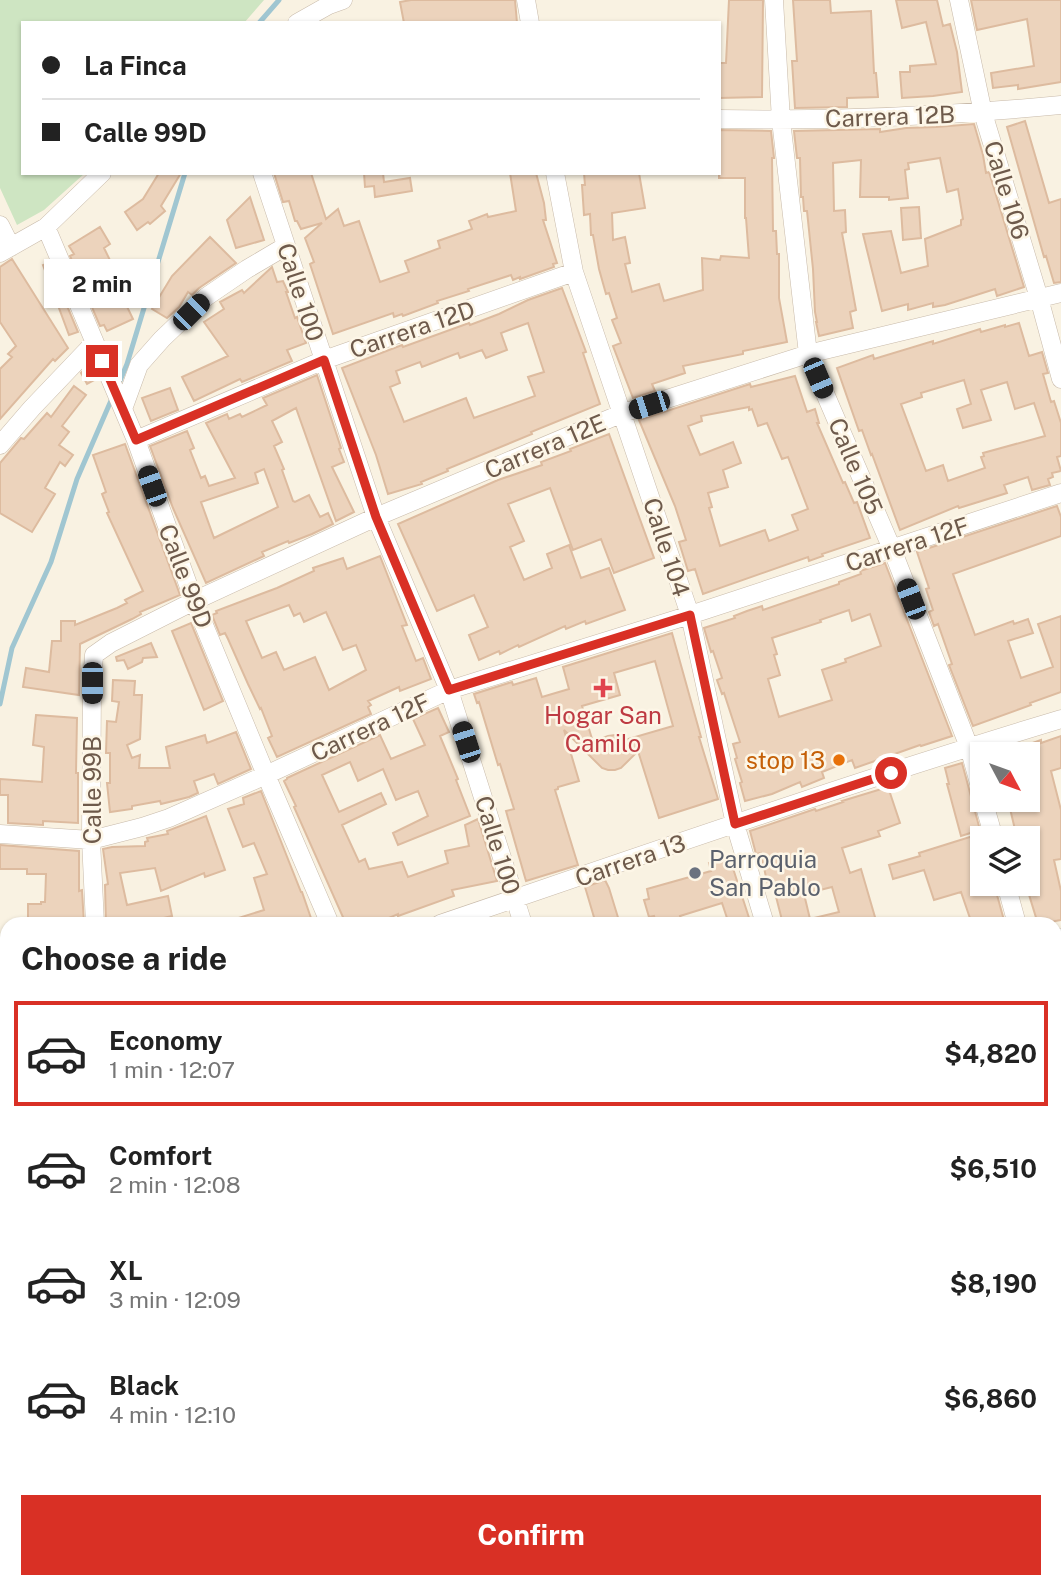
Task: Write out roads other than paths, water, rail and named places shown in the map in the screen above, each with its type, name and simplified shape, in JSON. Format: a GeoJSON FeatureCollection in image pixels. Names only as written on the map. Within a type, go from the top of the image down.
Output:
{"type":"FeatureCollection","features":[{"type":"Feature","properties":{"kind":"street"},"geometry":{"type":"LineString","coordinates":[[301,21],[343,0]]}},
{"type":"Feature","properties":{"kind":"street"},"geometry":{"type":"LineString","coordinates":[[526,0],[530,21]]}},
{"type":"Feature","properties":{"kind":"street","name":"Calle 105"},"geometry":{"type":"LineString","coordinates":[[774,0],[781,120],[807,354],[892,549],[970,751]]}},
{"type":"Feature","properties":{"kind":"street","name":"Calle 106"},"geometry":{"type":"LineString","coordinates":[[959,0],[983,113],[1061,379]]}},
{"type":"Feature","properties":{"kind":"street","name":"Carrera 12B"},"geometry":{"type":"LineString","coordinates":[[721,120],[983,113],[1061,105]]}},
{"type":"Feature","properties":{"kind":"street"},"geometry":{"type":"LineString","coordinates":[[0,225],[5,250],[46,227],[100,175]]}},
{"type":"Feature","properties":{"kind":"street","name":"Calle 100"},"geometry":{"type":"LineString","coordinates":[[263,175],[376,517],[449,690],[521,917]]}},
{"type":"Feature","properties":{"kind":"street","name":"Calle 104"},"geometry":{"type":"LineString","coordinates":[[555,175],[574,272],[690,615],[735,824],[763,917]]}},
{"type":"Feature","properties":{"kind":"street","name":"Calle 99D"},"geometry":{"type":"LineString","coordinates":[[46,227],[136,440],[194,601],[327,917]]}},
{"type":"Feature","properties":{"kind":"street"},"geometry":{"type":"LineString","coordinates":[[121,405],[139,365],[205,297],[286,246]]}},
{"type":"Feature","properties":{"kind":"street","name":"Carrera 12D"},"geometry":{"type":"LineString","coordinates":[[136,440],[324,360],[574,272]]}},
{"type":"Feature","properties":{"kind":"street","name":"Carrera 12E"},"geometry":{"type":"LineString","coordinates":[[94,655],[111,643],[194,601],[376,517],[623,413],[807,354],[1061,293]]}},
{"type":"Feature","properties":{"kind":"street"},"geometry":{"type":"LineString","coordinates":[[0,445],[94,343]]}},
{"type":"Feature","properties":{"kind":"street","name":"Carrera 12F"},"geometry":{"type":"LineString","coordinates":[[0,834],[92,840],[169,818],[449,690],[690,615],[1061,493]]}},
{"type":"Feature","properties":{"kind":"street","name":"Calle 99B"},"geometry":{"type":"LineString","coordinates":[[94,655],[92,840],[95,917]]}},
{"type":"Feature","properties":{"kind":"street","name":"Carrera 13"},"geometry":{"type":"LineString","coordinates":[[461,917],[735,824],[1061,719]]}},
{"type":"Feature","properties":{"kind":"street"},"geometry":{"type":"LineString","coordinates":[[1009,896],[1015,917]]}},
{"type":"Feature","properties":{"kind":"waterway"},"geometry":{"type":"LineString","coordinates":[[261,21],[279,0]]}},
{"type":"Feature","properties":{"kind":"waterway"},"geometry":{"type":"LineString","coordinates":[[119,383],[184,175]]}},
{"type":"Feature","properties":{"kind":"waterway"},"geometry":{"type":"LineString","coordinates":[[0,704],[12,648],[51,562],[77,479],[113,396]]}},
{"type":"Feature","properties":{"kind":"place","name":"Hogar San Camilo"},"geometry":{"type":"Point","coordinates":[603,688]}},
{"type":"Feature","properties":{"kind":"place","name":"stop 13"},"geometry":{"type":"Point","coordinates":[839,760]}},
{"type":"Feature","properties":{"kind":"place","name":"Parroquia San Pablo"},"geometry":{"type":"Point","coordinates":[695,873]}}]}
